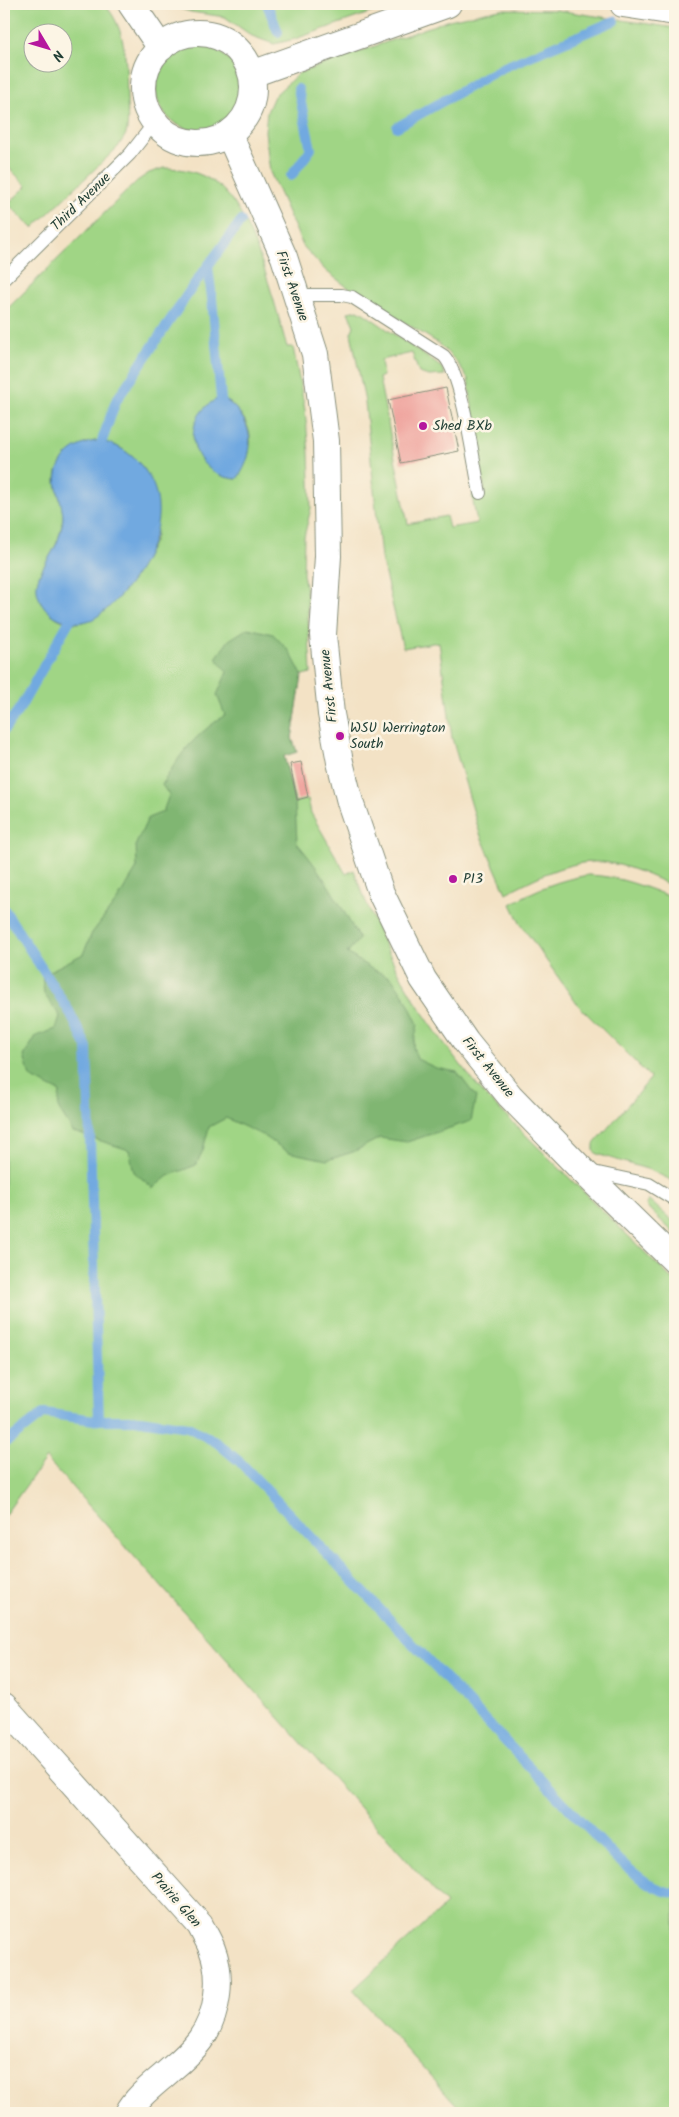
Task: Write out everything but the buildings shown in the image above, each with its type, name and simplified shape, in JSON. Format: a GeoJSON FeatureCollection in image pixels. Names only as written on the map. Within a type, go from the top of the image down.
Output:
{"type":"FeatureCollection","features":[{"type":"Feature","properties":{"kind":"street"},"geometry":{"type":"LineString","coordinates":[[131,4],[161,48]]}},
{"type":"Feature","properties":{"kind":"street"},"geometry":{"type":"LineString","coordinates":[[252,74],[448,4]]}},
{"type":"Feature","properties":{"kind":"street"},"geometry":{"type":"LineString","coordinates":[[623,4],[675,12]]}},
{"type":"Feature","properties":{"kind":"street"},"geometry":{"type":"LineString","coordinates":[[200,33],[214,35],[227,41],[238,50],[247,61],[252,74],[254,88],[247,114],[240,125],[229,134],[206,143],[184,142],[163,131],[155,122],[146,104],[143,84],[148,64],[161,48],[173,39],[186,34],[200,33]]}},
{"type":"Feature","properties":{"kind":"street","name":"First Avenue"},"geometry":{"type":"LineString","coordinates":[[229,134],[284,257],[315,354],[326,441],[328,556],[323,635],[331,714],[340,762],[362,842],[381,893],[429,987],[466,1042],[510,1096],[675,1261]]}},
{"type":"Feature","properties":{"kind":"street","name":"Prairie Glen"},"geometry":{"type":"LineString","coordinates":[[4,1706],[200,1925],[212,1950],[218,1975],[212,2018],[200,2040],[183,2059],[144,2092],[128,2113]]}},
{"type":"Feature","properties":{"kind":"lane","name":"Third Avenue"},"geometry":{"type":"LineString","coordinates":[[4,279],[130,154],[155,122]]}},
{"type":"Feature","properties":{"kind":"lane"},"geometry":{"type":"LineString","coordinates":[[296,295],[342,295],[352,298],[444,356],[450,362],[457,380],[480,493]]}},
{"type":"Feature","properties":{"kind":"lane"},"geometry":{"type":"LineString","coordinates":[[582,1170],[649,1184],[675,1200]]}},
{"type":"Feature","properties":{"kind":"green space"},"geometry":{"type":"Polygon","coordinates":[[[4,4],[104,4],[112,14],[122,36],[126,61],[128,117],[126,134],[118,147],[33,228],[8,204],[27,186],[4,163],[4,4]]]}},
{"type":"Feature","properties":{"kind":"green space"},"geometry":{"type":"Polygon","coordinates":[[[164,4],[395,4],[295,39],[274,44],[252,36],[225,17],[191,12],[164,4]]]}},
{"type":"Feature","properties":{"kind":"green space"},"geometry":{"type":"Polygon","coordinates":[[[500,9],[556,10],[675,28],[675,887],[621,865],[589,862],[552,871],[506,893],[480,834],[452,738],[439,642],[403,648],[381,558],[365,402],[351,333],[354,326],[348,312],[358,310],[365,314],[442,368],[445,375],[429,376],[419,373],[412,353],[381,360],[383,376],[379,378],[408,524],[446,516],[449,528],[477,523],[472,496],[485,493],[468,379],[456,361],[438,343],[346,286],[326,271],[303,246],[270,172],[265,131],[267,112],[274,96],[299,73],[449,20],[500,9]]]}},
{"type":"Feature","properties":{"kind":"green space"},"geometry":{"type":"Polygon","coordinates":[[[198,46],[214,49],[228,58],[237,72],[240,88],[237,104],[228,118],[214,127],[198,130],[182,127],[168,118],[159,104],[156,88],[159,72],[168,58],[182,49],[198,46]]]}},
{"type":"Feature","properties":{"kind":"green space","name":"WSU Werrington South"},"geometry":{"type":"Polygon","coordinates":[[[164,168],[191,171],[215,183],[228,196],[240,213],[251,235],[269,283],[287,347],[293,347],[305,410],[311,508],[304,537],[303,574],[307,596],[311,673],[302,675],[292,738],[297,752],[284,756],[295,802],[308,799],[311,813],[346,874],[354,870],[380,934],[411,994],[446,1045],[483,1093],[675,1282],[675,2113],[464,2113],[353,1990],[446,1904],[46,1458],[4,1516],[4,312],[137,181],[149,173],[164,168]],[[229,402],[194,441],[199,455],[209,467],[222,475],[237,479],[250,448],[249,429],[245,420],[229,402]],[[95,441],[80,446],[71,452],[61,463],[58,470],[56,482],[63,511],[61,531],[57,543],[38,579],[37,588],[39,598],[46,608],[60,620],[75,623],[90,619],[105,610],[118,597],[140,568],[156,534],[144,469],[133,457],[118,447],[95,441]]]}},
{"type":"Feature","properties":{"kind":"green space"},"geometry":{"type":"Polygon","coordinates":[[[248,628],[273,634],[290,652],[302,675],[292,738],[297,752],[284,756],[295,803],[297,843],[331,889],[359,939],[347,953],[370,968],[392,978],[406,999],[418,1024],[413,1047],[417,1059],[436,1068],[457,1072],[476,1097],[471,1121],[407,1142],[380,1138],[353,1152],[327,1160],[288,1152],[264,1136],[226,1118],[209,1127],[203,1150],[196,1165],[168,1176],[153,1188],[134,1172],[129,1150],[73,1132],[58,1108],[60,1092],[30,1077],[24,1056],[36,1036],[56,1029],[60,1016],[44,994],[42,975],[83,954],[92,933],[118,899],[137,868],[136,844],[148,818],[163,812],[169,795],[162,785],[175,763],[196,738],[225,715],[217,695],[227,672],[216,658],[229,640],[248,628]]]}},
{"type":"Feature","properties":{"kind":"green space"},"geometry":{"type":"Polygon","coordinates":[[[588,875],[622,880],[675,899],[675,1182],[650,1170],[597,1154],[594,1151],[594,1144],[651,1078],[577,1004],[520,923],[511,904],[548,886],[588,875]]]}},
{"type":"Feature","properties":{"kind":"green space"},"geometry":{"type":"Polygon","coordinates":[[[649,1200],[675,1223],[675,1234],[647,1207],[646,1204],[649,1200]]]}},
{"type":"Feature","properties":{"kind":"water"},"geometry":{"type":"Polygon","coordinates":[[[221,397],[240,413],[249,434],[248,456],[244,468],[237,479],[221,475],[208,468],[199,457],[194,444],[194,431],[198,417],[207,406],[221,397]]]}},
{"type":"Feature","properties":{"kind":"water"},"geometry":{"type":"Polygon","coordinates":[[[95,441],[113,445],[128,453],[150,477],[156,493],[157,527],[144,561],[124,591],[110,606],[93,619],[74,622],[55,617],[45,608],[39,597],[38,579],[57,543],[63,519],[56,481],[58,469],[64,458],[71,451],[95,441]]]}},
{"type":"Feature","properties":{"kind":"waterway"},"geometry":{"type":"LineString","coordinates":[[267,4],[278,32]]}},
{"type":"Feature","properties":{"kind":"waterway"},"geometry":{"type":"LineString","coordinates":[[397,127],[502,68],[614,21]]}},
{"type":"Feature","properties":{"kind":"waterway"},"geometry":{"type":"LineString","coordinates":[[291,176],[311,149],[298,89]]}},
{"type":"Feature","properties":{"kind":"waterway"},"geometry":{"type":"LineString","coordinates":[[97,455],[116,401],[193,286],[241,221]]}},
{"type":"Feature","properties":{"kind":"waterway"},"geometry":{"type":"LineString","coordinates":[[208,267],[222,410]]}},
{"type":"Feature","properties":{"kind":"waterway"},"geometry":{"type":"LineString","coordinates":[[4,730],[20,708],[75,611]]}},
{"type":"Feature","properties":{"kind":"waterway"},"geometry":{"type":"LineString","coordinates":[[4,909],[69,1011],[87,1047],[99,1420]]}},
{"type":"Feature","properties":{"kind":"waterway"},"geometry":{"type":"LineString","coordinates":[[4,1444],[44,1413],[94,1420],[140,1420],[188,1427],[216,1442],[240,1462],[616,1858],[651,1885],[667,1892],[675,1893]]}},
{"type":"Feature","properties":{"kind":"place","name":"Shed BXb"},"geometry":{"type":"Point","coordinates":[423,426]}},
{"type":"Feature","properties":{"kind":"place","name":"WSU Werrington South"},"geometry":{"type":"Point","coordinates":[340,736]}},
{"type":"Feature","properties":{"kind":"place","name":"P13"},"geometry":{"type":"Point","coordinates":[453,879]}}]}
